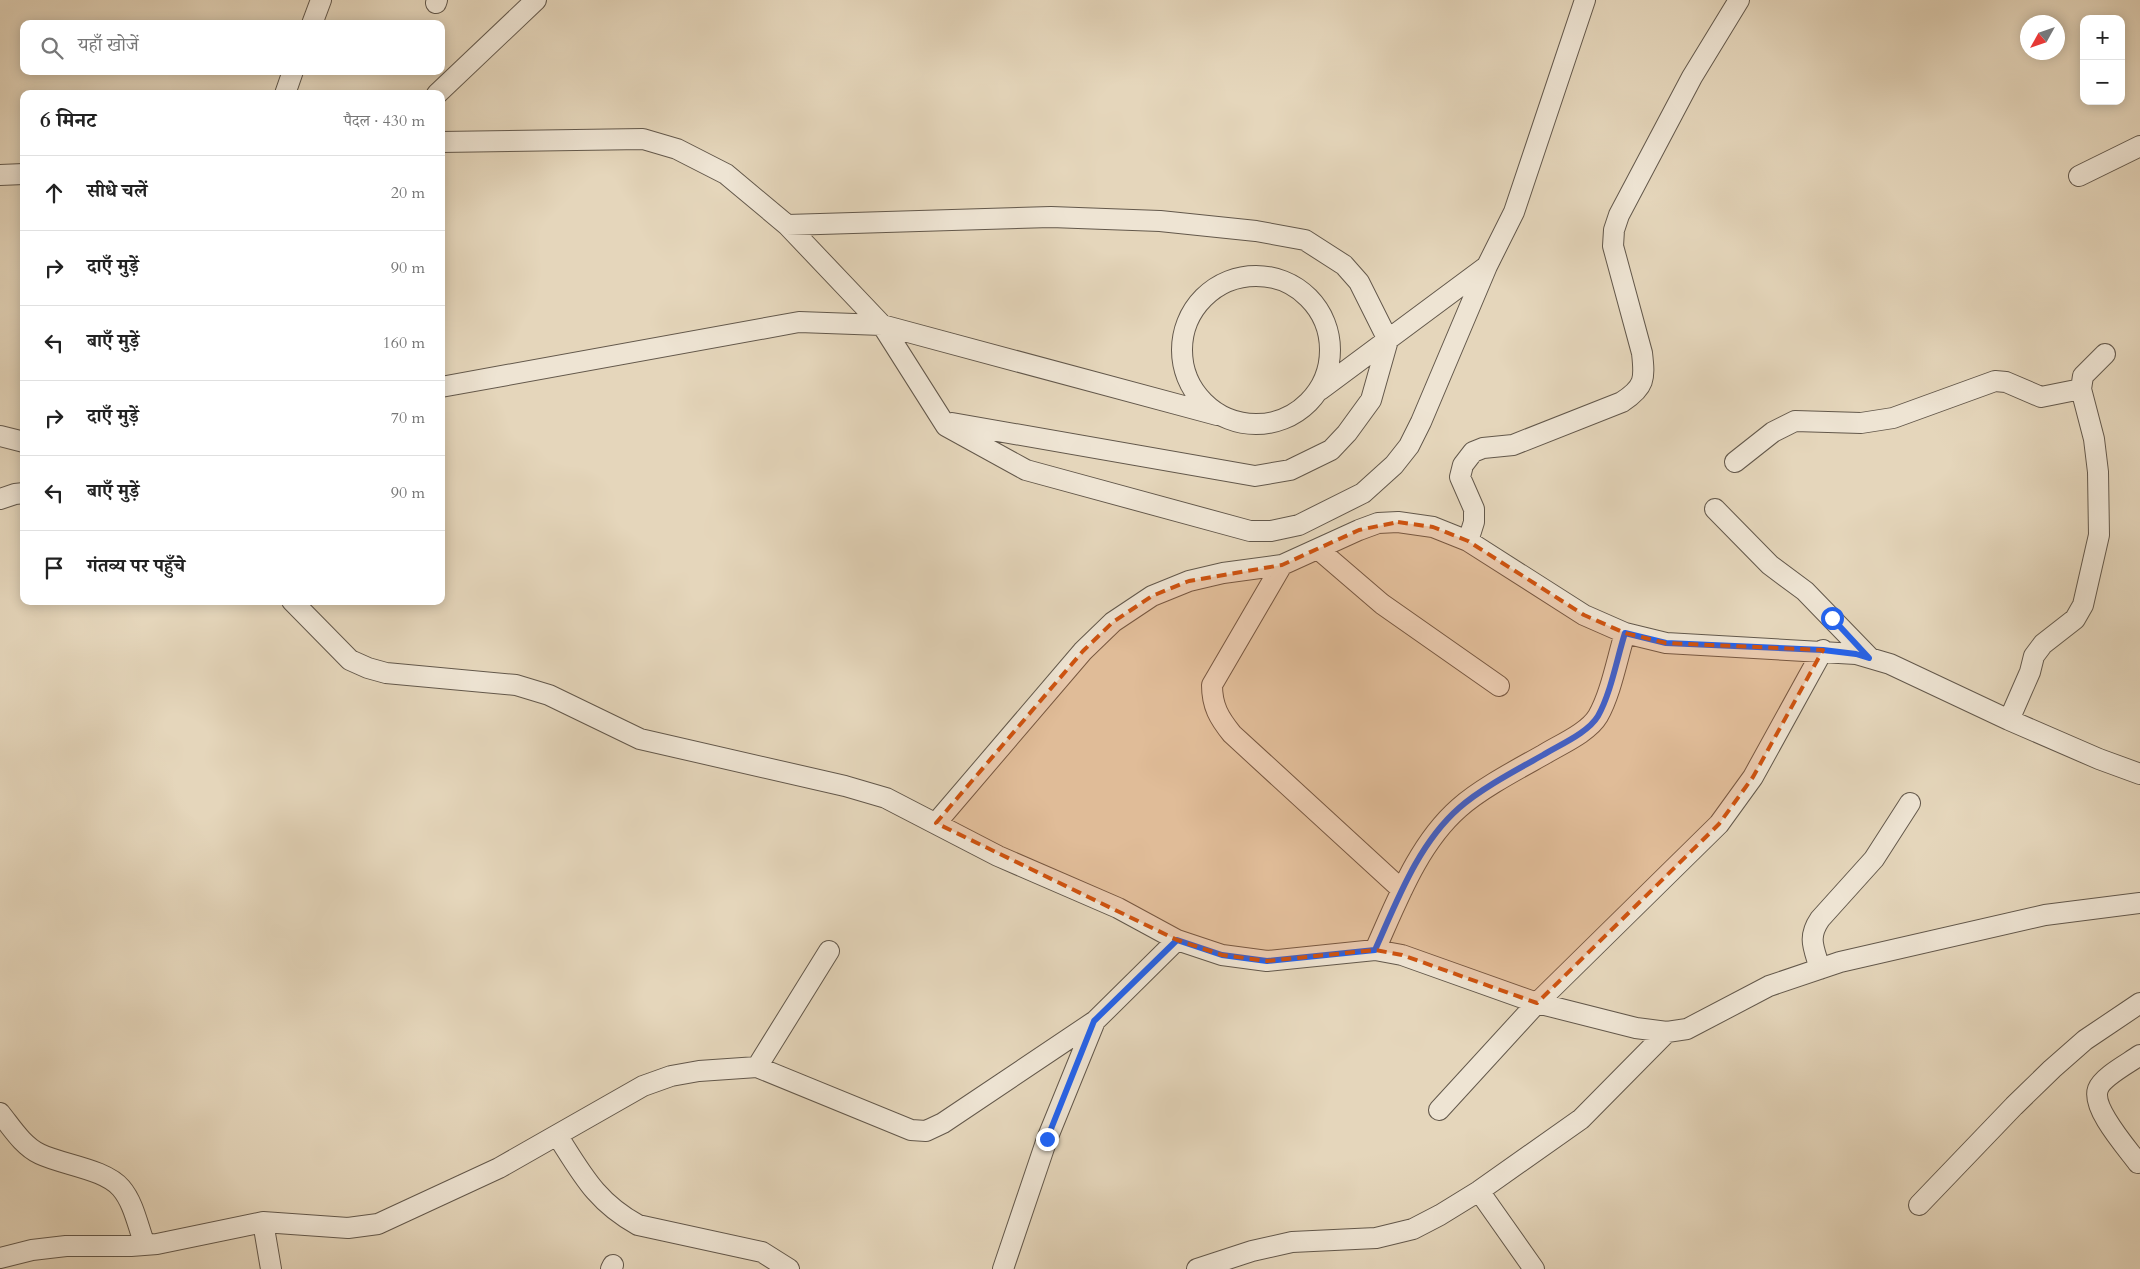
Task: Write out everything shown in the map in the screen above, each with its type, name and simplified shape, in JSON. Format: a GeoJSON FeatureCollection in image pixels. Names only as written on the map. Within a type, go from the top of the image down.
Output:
{"type":"FeatureCollection","features":[{"type":"Feature","properties":{"kind":"street"},"geometry":{"type":"LineString","coordinates":[[314,20],[321,0]]}},
{"type":"Feature","properties":{"kind":"street"},"geometry":{"type":"LineString","coordinates":[[441,90],[536,0]]}},
{"type":"Feature","properties":{"kind":"street"},"geometry":{"type":"LineString","coordinates":[[445,142],[642,140],[677,149],[726,174],[787,226],[882,324],[946,426],[1026,470],[1250,531],[1271,531],[1299,526],[1362,493],[1394,465],[1409,446],[1422,422],[1487,266],[1514,212],[1585,0]]}},
{"type":"Feature","properties":{"kind":"street"},"geometry":{"type":"LineString","coordinates":[[1468,542],[1474,522],[1474,509],[1460,477],[1461,470],[1473,452],[1483,448],[1513,445],[1622,402],[1633,395],[1642,384],[1644,370],[1642,353],[1613,246],[1614,230],[1619,214],[1692,77],[1739,0]]}},
{"type":"Feature","properties":{"kind":"street"},"geometry":{"type":"LineString","coordinates":[[286,90],[292,75]]}},
{"type":"Feature","properties":{"kind":"street"},"geometry":{"type":"LineString","coordinates":[[2079,176],[2140,146]]}},
{"type":"Feature","properties":{"kind":"street"},"geometry":{"type":"LineString","coordinates":[[0,175],[20,174]]}},
{"type":"Feature","properties":{"kind":"street"},"geometry":{"type":"LineString","coordinates":[[787,226],[1051,217],[1160,221],[1272,234],[1305,240],[1344,266],[1359,282],[1388,340],[1371,400],[1331,450],[1290,470],[1255,476],[943,421]]}},
{"type":"Feature","properties":{"kind":"street"},"geometry":{"type":"LineString","coordinates":[[445,387],[799,322],[882,324],[1217,415],[1245,425],[1274,424],[1301,411],[1320,390],[1487,266]]}},
{"type":"Feature","properties":{"kind":"street"},"geometry":{"type":"LineString","coordinates":[[1217,415],[1195,395],[1183,368],[1182,338],[1191,311],[1211,289],[1238,277],[1267,276],[1295,286],[1317,306],[1329,332],[1330,352],[1330,362],[1320,390]]}},
{"type":"Feature","properties":{"kind":"street"},"geometry":{"type":"LineString","coordinates":[[2009,720],[2030,672],[2034,656],[2043,644],[2076,619],[2083,605],[2099,535],[2098,472],[2094,439],[2081,390],[2083,376],[2105,354]]}},
{"type":"Feature","properties":{"kind":"street"},"geometry":{"type":"LineString","coordinates":[[1735,462],[1773,432],[1796,421],[1861,423],[1893,418],[1995,381],[2006,382],[2041,397],[2081,390]]}},
{"type":"Feature","properties":{"kind":"street"},"geometry":{"type":"LineString","coordinates":[[0,436],[20,441]]}},
{"type":"Feature","properties":{"kind":"street"},"geometry":{"type":"LineString","coordinates":[[0,498],[20,494]]}},
{"type":"Feature","properties":{"kind":"street"},"geometry":{"type":"LineString","coordinates":[[1715,510],[1770,565],[1805,591],[1869,658]]}},
{"type":"Feature","properties":{"kind":"street"},"geometry":{"type":"LineString","coordinates":[[936,823],[1083,651],[1113,622],[1152,596],[1189,581],[1223,573],[1282,565],[1359,530],[1378,523],[1398,522],[1433,527],[1468,542],[1584,615],[1625,633],[1666,643],[1823,650],[1856,654],[1890,664],[2009,720],[2099,759],[2140,774]]}},
{"type":"Feature","properties":{"kind":"street"},"geometry":{"type":"LineString","coordinates":[[1318,549],[1389,610],[1499,686]]}},
{"type":"Feature","properties":{"kind":"street"},"geometry":{"type":"LineString","coordinates":[[1282,565],[1212,685],[1212,700],[1219,718],[1232,734],[1402,890]]}},
{"type":"Feature","properties":{"kind":"street"},"geometry":{"type":"LineString","coordinates":[[296,605],[350,660],[368,668],[386,673],[516,685],[549,695],[640,739],[845,786],[886,798],[998,856],[1118,908],[1177,940],[1222,955],[1267,961],[1375,950],[1402,954],[1537,1003],[1636,1028],[1667,1032],[1687,1028],[1769,986],[1840,962],[2045,916],[2140,903]]}},
{"type":"Feature","properties":{"kind":"street"},"geometry":{"type":"LineString","coordinates":[[1375,950],[1402,890],[1432,838],[1461,806],[1577,736],[1598,717],[1625,633]]}},
{"type":"Feature","properties":{"kind":"street"},"geometry":{"type":"LineString","coordinates":[[1439,1110],[1537,1003],[1719,824],[1754,777],[1823,650]]}},
{"type":"Feature","properties":{"kind":"street"},"geometry":{"type":"LineString","coordinates":[[1820,969],[1812,941],[1813,929],[1874,860],[1910,803]]}},
{"type":"Feature","properties":{"kind":"street"},"geometry":{"type":"LineString","coordinates":[[0,1258],[32,1250],[66,1246],[144,1245],[263,1222],[348,1228],[378,1224],[499,1168],[643,1086],[671,1076],[698,1072],[757,1067],[911,1130],[926,1130],[943,1123],[1094,1021],[1177,940]]}},
{"type":"Feature","properties":{"kind":"street"},"geometry":{"type":"LineString","coordinates":[[757,1067],[829,951]]}},
{"type":"Feature","properties":{"kind":"street"},"geometry":{"type":"LineString","coordinates":[[1920,1205],[2052,1069],[2085,1040],[2140,1003]]}},
{"type":"Feature","properties":{"kind":"street"},"geometry":{"type":"LineString","coordinates":[[1003,1269],[1047,1139],[1094,1021]]}},
{"type":"Feature","properties":{"kind":"street"},"geometry":{"type":"LineString","coordinates":[[1197,1269],[1252,1251],[1292,1242],[1376,1238],[1413,1229],[1479,1191],[1581,1119],[1667,1032]]}},
{"type":"Feature","properties":{"kind":"street"},"geometry":{"type":"LineString","coordinates":[[2138,1163],[2106,1119],[2097,1099],[2098,1090],[2104,1081],[2140,1055]]}},
{"type":"Feature","properties":{"kind":"street"},"geometry":{"type":"LineString","coordinates":[[0,1113],[27,1146],[40,1154],[107,1178],[120,1187],[128,1198],[144,1245]]}},
{"type":"Feature","properties":{"kind":"street"},"geometry":{"type":"LineString","coordinates":[[557,1135],[589,1183],[603,1201],[620,1216],[638,1225],[762,1252],[789,1269]]}},
{"type":"Feature","properties":{"kind":"street"},"geometry":{"type":"LineString","coordinates":[[1479,1191],[1534,1269]]}},
{"type":"Feature","properties":{"kind":"street"},"geometry":{"type":"LineString","coordinates":[[263,1222],[271,1269]]}},
{"type":"Feature","properties":{"kind":"highlighted area"},"geometry":{"type":"Polygon","coordinates":[[[1398,522],[1433,527],[1468,541],[1584,615],[1625,633],[1666,643],[1823,650],[1753,777],[1719,824],[1537,1003],[1402,955],[1375,950],[1267,961],[1222,955],[1177,940],[936,823],[1083,651],[1113,622],[1152,596],[1189,581],[1282,565],[1359,530],[1398,522]]]}},
{"type":"Feature","properties":{"kind":"route"},"geometry":{"type":"LineString","coordinates":[[1047,1139],[1094,1021],[1177,940],[1222,955],[1267,961],[1375,950],[1402,890],[1432,838],[1447,820],[1461,806],[1474,797],[1577,736],[1598,717],[1625,633],[1666,643],[1823,650],[1856,654],[1869,658],[1832,618]]}}]}
